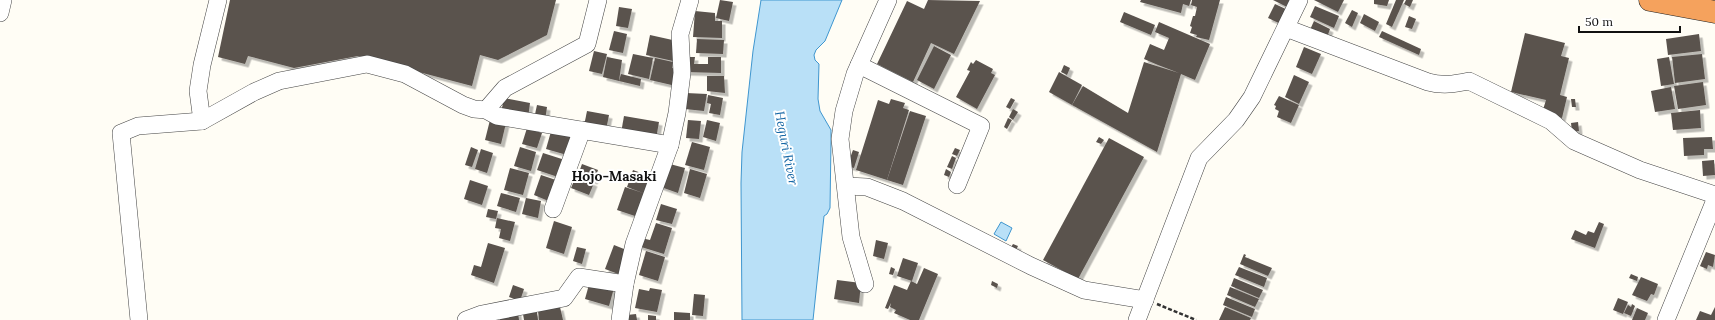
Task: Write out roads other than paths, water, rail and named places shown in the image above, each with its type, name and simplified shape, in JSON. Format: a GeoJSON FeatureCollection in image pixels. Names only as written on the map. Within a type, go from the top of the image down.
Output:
{"type":"FeatureCollection","features":[{"type":"Feature","properties":{"kind":"highway"},"geometry":{"type":"LineString","coordinates":[[1650,0],[1715,12]]}},
{"type":"Feature","properties":{"kind":"street"},"geometry":{"type":"LineString","coordinates":[[0,13],[3,0]]}},
{"type":"Feature","properties":{"kind":"street"},"geometry":{"type":"LineString","coordinates":[[202,121],[198,91],[202,65],[218,0]]}},
{"type":"Feature","properties":{"kind":"street"},"geometry":{"type":"LineString","coordinates":[[486,110],[504,88],[587,44],[598,0]]}},
{"type":"Feature","properties":{"kind":"street"},"geometry":{"type":"LineString","coordinates":[[620,320],[625,284],[634,244],[670,145],[678,113],[682,73],[680,34],[690,0]]}},
{"type":"Feature","properties":{"kind":"street"},"geometry":{"type":"LineString","coordinates":[[865,284],[851,237],[847,186],[842,163],[840,139],[844,111],[855,74],[888,0]]}},
{"type":"Feature","properties":{"kind":"street"},"geometry":{"type":"LineString","coordinates":[[1137,320],[1199,158],[1236,120],[1248,103],[1299,0]]}},
{"type":"Feature","properties":{"kind":"street"},"geometry":{"type":"LineString","coordinates":[[1286,28],[1428,82],[1440,85],[1452,85],[1469,81],[1551,121],[1574,141],[1640,170],[1715,195]]}},
{"type":"Feature","properties":{"kind":"street"},"geometry":{"type":"LineString","coordinates":[[139,320],[121,133],[138,126],[202,121],[254,92],[279,81],[367,64],[405,74],[463,105],[474,109],[486,110],[497,116],[670,145]]}},
{"type":"Feature","properties":{"kind":"street"},"geometry":{"type":"LineString","coordinates":[[859,65],[981,126],[957,185]]}},
{"type":"Feature","properties":{"kind":"street"},"geometry":{"type":"LineString","coordinates":[[553,209],[582,130]]}},
{"type":"Feature","properties":{"kind":"street"},"geometry":{"type":"LineString","coordinates":[[847,186],[867,188],[903,201],[1031,266],[1084,290],[1145,300]]}},
{"type":"Feature","properties":{"kind":"street"},"geometry":{"type":"LineString","coordinates":[[1666,320],[1715,200]]}},
{"type":"Feature","properties":{"kind":"street"},"geometry":{"type":"LineString","coordinates":[[477,318],[564,298],[579,277],[625,284]]}},
{"type":"Feature","properties":{"kind":"water","name":"Heguri River"},"geometry":{"type":"Polygon","coordinates":[[[761,0],[842,0],[825,41],[816,50],[814,55],[815,60],[819,64],[818,99],[820,111],[831,130],[831,142],[830,208],[824,216],[813,320],[742,320],[742,152],[753,51],[761,0]]]}},
{"type":"Feature","properties":{"kind":"water"},"geometry":{"type":"Polygon","coordinates":[[[1001,222],[1012,228],[1006,241],[994,234],[1001,222]]]}},
{"type":"Feature","properties":{"kind":"district","name":"Hojo-Masaki"},"geometry":{"type":"Point","coordinates":[614,176]}}]}
